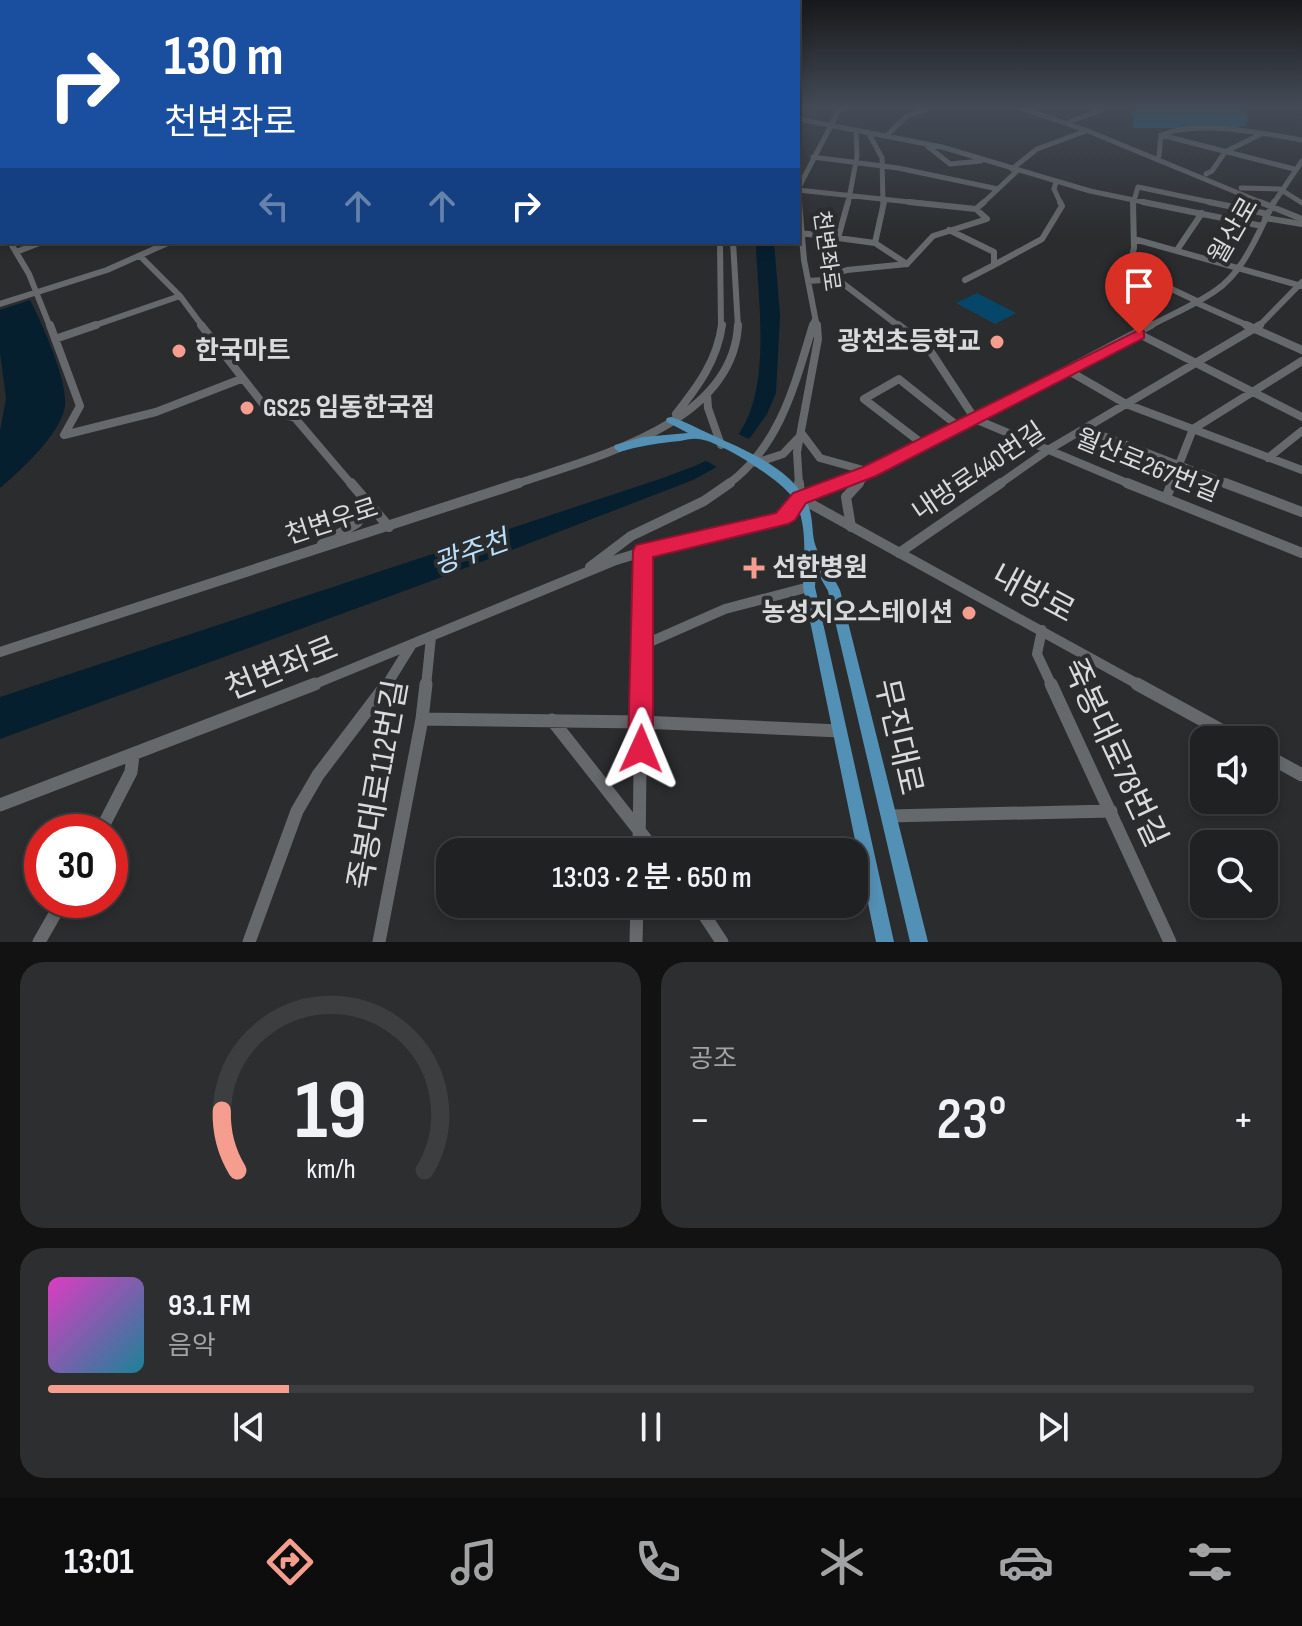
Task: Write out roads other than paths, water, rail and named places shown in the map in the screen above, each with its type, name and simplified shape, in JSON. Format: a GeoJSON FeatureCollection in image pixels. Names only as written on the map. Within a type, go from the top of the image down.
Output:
{"type":"FeatureCollection","features":[{"type":"Feature","properties":{"kind":"main road"},"geometry":{"type":"LineString","coordinates":[[671,420],[777,475],[800,498]]}},
{"type":"Feature","properties":{"kind":"main road"},"geometry":{"type":"LineString","coordinates":[[619,448],[643,441],[700,435]]}},
{"type":"Feature","properties":{"kind":"main road","name":"무진대로"},"geometry":{"type":"LineString","coordinates":[[800,498],[811,549],[809,587],[885,942]]}},
{"type":"Feature","properties":{"kind":"main road","name":"무진대로"},"geometry":{"type":"LineString","coordinates":[[811,549],[834,590],[919,942]]}},
{"type":"Feature","properties":{"kind":"street","name":"천변좌로"},"geometry":{"type":"LineString","coordinates":[[800,186],[817,150]]}},
{"type":"Feature","properties":{"kind":"street"},"geometry":{"type":"LineString","coordinates":[[838,238],[857,150]]}},
{"type":"Feature","properties":{"kind":"street"},"geometry":{"type":"LineString","coordinates":[[875,243],[884,200],[886,166],[880,150]]}},
{"type":"Feature","properties":{"kind":"street"},"geometry":{"type":"LineString","coordinates":[[933,150],[950,164],[984,160]]}},
{"type":"Feature","properties":{"kind":"street"},"geometry":{"type":"LineString","coordinates":[[949,150],[1056,182],[1202,213],[1302,219]]}},
{"type":"Feature","properties":{"kind":"street"},"geometry":{"type":"LineString","coordinates":[[976,209],[998,189],[1027,154],[1036,150]]}},
{"type":"Feature","properties":{"kind":"street"},"geometry":{"type":"LineString","coordinates":[[1135,150],[1273,204]]}},
{"type":"Feature","properties":{"kind":"street"},"geometry":{"type":"LineString","coordinates":[[1144,150],[1241,188],[1302,219]]}},
{"type":"Feature","properties":{"kind":"street"},"geometry":{"type":"LineString","coordinates":[[1159,156],[1160,150]]}},
{"type":"Feature","properties":{"kind":"street"},"geometry":{"type":"LineString","coordinates":[[1218,150],[1294,169]]}},
{"type":"Feature","properties":{"kind":"street"},"geometry":{"type":"LineString","coordinates":[[1206,174],[1230,150]]}},
{"type":"Feature","properties":{"kind":"street"},"geometry":{"type":"LineString","coordinates":[[813,157],[886,166],[998,189]]}},
{"type":"Feature","properties":{"kind":"street","name":"월산로"},"geometry":{"type":"LineString","coordinates":[[800,498],[870,472],[924,445],[1139,334],[1225,284],[1239,268],[1280,189],[1302,161]]}},
{"type":"Feature","properties":{"kind":"street"},"geometry":{"type":"LineString","coordinates":[[965,280],[1042,239],[1062,206],[1054,189],[1056,182]]}},
{"type":"Feature","properties":{"kind":"street"},"geometry":{"type":"LineString","coordinates":[[1220,184],[1265,219]]}},
{"type":"Feature","properties":{"kind":"street"},"geometry":{"type":"LineString","coordinates":[[1265,219],[1138,187],[1133,199],[1135,257],[1129,269],[1302,350]]}},
{"type":"Feature","properties":{"kind":"street"},"geometry":{"type":"LineString","coordinates":[[1241,188],[1280,189],[1302,203]]}},
{"type":"Feature","properties":{"kind":"street"},"geometry":{"type":"LineString","coordinates":[[800,190],[976,209],[987,219],[933,236],[907,264],[847,270],[838,273],[837,279]]}},
{"type":"Feature","properties":{"kind":"street"},"geometry":{"type":"LineString","coordinates":[[1177,250],[1202,213]]}},
{"type":"Feature","properties":{"kind":"street","name":"천변좌로"},"geometry":{"type":"LineString","coordinates":[[0,805],[643,551],[771,523],[788,515],[800,498],[797,468],[817,355],[817,316],[808,281],[800,219]]}},
{"type":"Feature","properties":{"kind":"street"},"geometry":{"type":"LineString","coordinates":[[949,230],[993,251],[994,265]]}},
{"type":"Feature","properties":{"kind":"street"},"geometry":{"type":"LineString","coordinates":[[801,233],[875,243],[907,264]]}},
{"type":"Feature","properties":{"kind":"street"},"geometry":{"type":"LineString","coordinates":[[1134,239],[1301,284]]}},
{"type":"Feature","properties":{"kind":"street"},"geometry":{"type":"LineString","coordinates":[[11,244],[29,274],[80,400],[77,413],[64,435],[164,410],[241,379]]}},
{"type":"Feature","properties":{"kind":"street"},"geometry":{"type":"LineString","coordinates":[[16,252],[37,244]]}},
{"type":"Feature","properties":{"kind":"street"},"geometry":{"type":"LineString","coordinates":[[0,301],[35,293],[166,244]]}},
{"type":"Feature","properties":{"kind":"street","name":"천변우로"},"geometry":{"type":"LineString","coordinates":[[671,420],[697,386],[718,348],[722,320],[720,244]]}},
{"type":"Feature","properties":{"kind":"street","name":"천변우로"},"geometry":{"type":"LineString","coordinates":[[0,652],[389,527],[619,448],[671,420],[707,394],[728,371],[737,341],[733,244]]}},
{"type":"Feature","properties":{"kind":"street"},"geometry":{"type":"LineString","coordinates":[[140,256],[180,296],[267,409],[295,418],[389,527]]}},
{"type":"Feature","properties":{"kind":"street"},"geometry":{"type":"LineString","coordinates":[[808,281],[837,279],[929,349],[975,419]]}},
{"type":"Feature","properties":{"kind":"street","name":"내방로440번길"},"geometry":{"type":"LineString","coordinates":[[899,553],[1048,450],[1256,329],[1301,284]]}},
{"type":"Feature","properties":{"kind":"street"},"geometry":{"type":"LineString","coordinates":[[55,339],[180,296]]}},
{"type":"Feature","properties":{"kind":"street","name":"천변좌로"},"geometry":{"type":"LineString","coordinates":[[581,574],[631,536],[704,501],[739,476],[767,444],[788,405],[817,316]]}},
{"type":"Feature","properties":{"kind":"street"},"geometry":{"type":"LineString","coordinates":[[1139,334],[1302,417]]}},
{"type":"Feature","properties":{"kind":"street"},"geometry":{"type":"LineString","coordinates":[[1166,498],[1193,429],[1302,361]]}},
{"type":"Feature","properties":{"kind":"street"},"geometry":{"type":"LineString","coordinates":[[1069,371],[1126,404],[1302,470]]}},
{"type":"Feature","properties":{"kind":"street"},"geometry":{"type":"LineString","coordinates":[[924,445],[864,399],[899,379],[959,427]]}},
{"type":"Feature","properties":{"kind":"street"},"geometry":{"type":"LineString","coordinates":[[707,394],[708,408],[721,445]]}},
{"type":"Feature","properties":{"kind":"street","name":"월산로267번길"},"geometry":{"type":"LineString","coordinates":[[975,419],[1302,553]]}},
{"type":"Feature","properties":{"kind":"street","name":"내방로440번길"},"geometry":{"type":"LineString","coordinates":[[1085,429],[1302,512]]}},
{"type":"Feature","properties":{"kind":"street"},"geometry":{"type":"LineString","coordinates":[[1268,458],[1302,431]]}},
{"type":"Feature","properties":{"kind":"street"},"geometry":{"type":"LineString","coordinates":[[756,463],[783,454],[802,434],[820,458],[830,464],[870,472]]}},
{"type":"Feature","properties":{"kind":"street"},"geometry":{"type":"LineString","coordinates":[[851,527],[846,497],[852,487],[870,472]]}},
{"type":"Feature","properties":{"kind":"street","name":"내방로"},"geometry":{"type":"LineString","coordinates":[[800,498],[1214,726]]}},
{"type":"Feature","properties":{"kind":"street"},"geometry":{"type":"LineString","coordinates":[[304,554],[359,522],[367,513],[369,504]]}},
{"type":"Feature","properties":{"kind":"street"},"geometry":{"type":"LineString","coordinates":[[639,838],[643,551]]}},
{"type":"Feature","properties":{"kind":"street"},"geometry":{"type":"LineString","coordinates":[[643,645],[725,609],[809,587]]}},
{"type":"Feature","properties":{"kind":"street","name":"죽봉대로78번길"},"geometry":{"type":"LineString","coordinates":[[1042,630],[1037,654],[1170,942]]}},
{"type":"Feature","properties":{"kind":"street","name":"죽봉대로112번길"},"geometry":{"type":"LineString","coordinates":[[379,942],[422,719],[431,637]]}},
{"type":"Feature","properties":{"kind":"street"},"geometry":{"type":"LineString","coordinates":[[249,942],[305,796],[339,746],[400,668],[412,644]]}},
{"type":"Feature","properties":{"kind":"street"},"geometry":{"type":"LineString","coordinates":[[422,719],[641,722],[840,731]]}},
{"type":"Feature","properties":{"kind":"street"},"geometry":{"type":"LineString","coordinates":[[552,720],[643,838]]}},
{"type":"Feature","properties":{"kind":"street"},"geometry":{"type":"LineString","coordinates":[[109,814],[131,772],[133,755]]}},
{"type":"Feature","properties":{"kind":"street"},"geometry":{"type":"LineString","coordinates":[[1278,762],[1302,775]]}},
{"type":"Feature","properties":{"kind":"street"},"geometry":{"type":"LineString","coordinates":[[888,816],[1111,811]]}},
{"type":"Feature","properties":{"kind":"street"},"geometry":{"type":"LineString","coordinates":[[39,942],[53,918]]}},
{"type":"Feature","properties":{"kind":"street"},"geometry":{"type":"LineString","coordinates":[[636,942],[637,918]]}},
{"type":"Feature","properties":{"kind":"street"},"geometry":{"type":"LineString","coordinates":[[706,918],[722,942]]}},
{"type":"Feature","properties":{"kind":"water","name":"광주천"},"geometry":{"type":"Polygon","coordinates":[[[756,244],[774,244],[780,315],[776,393],[767,414],[737,456],[693,480],[434,580],[0,739],[0,697],[663,478],[717,455],[741,431],[752,408],[758,381],[760,322],[756,244]]]}},
{"type":"Feature","properties":{"kind":"water"},"geometry":{"type":"Polygon","coordinates":[[[30,300],[58,368],[65,406],[48,440],[0,488],[0,431],[6,398],[0,353],[0,310],[30,300]]]}},
{"type":"Feature","properties":{"kind":"place","name":"광천초등학교"},"geometry":{"type":"Point","coordinates":[997,342]}},
{"type":"Feature","properties":{"kind":"place","name":"한국마트"},"geometry":{"type":"Point","coordinates":[179,351]}},
{"type":"Feature","properties":{"kind":"place","name":"GS25 임동한국점"},"geometry":{"type":"Point","coordinates":[247,408]}},
{"type":"Feature","properties":{"kind":"place","name":"선한병원"},"geometry":{"type":"Point","coordinates":[754,568]}},
{"type":"Feature","properties":{"kind":"place","name":"농성지오스테이션"},"geometry":{"type":"Point","coordinates":[969,613]}}]}
